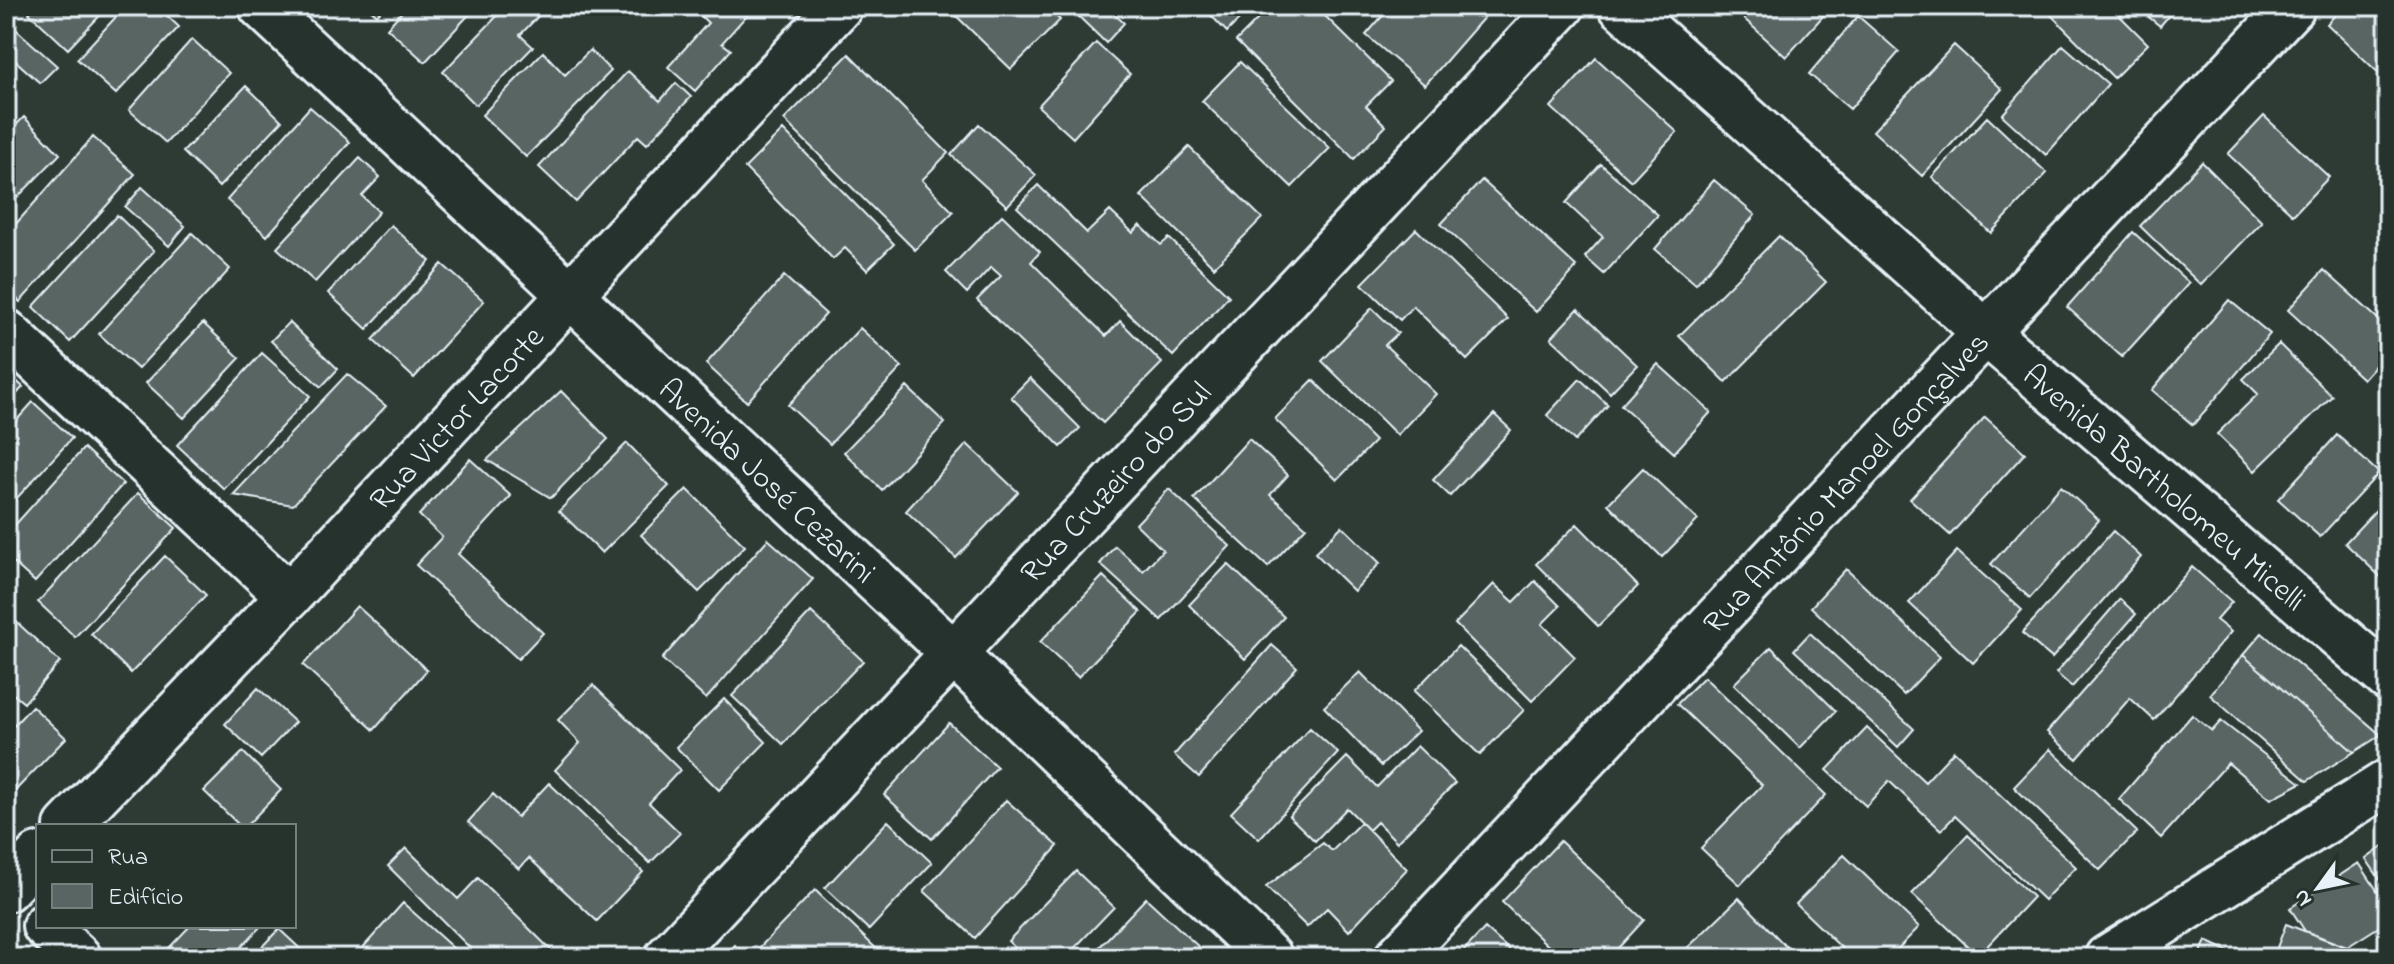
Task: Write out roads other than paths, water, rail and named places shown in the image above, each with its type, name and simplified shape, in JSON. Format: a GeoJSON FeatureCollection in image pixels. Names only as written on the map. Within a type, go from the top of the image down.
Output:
{"type":"FeatureCollection","features":[{"type":"Feature","properties":{"kind":"street","name":"Avenida José Cezarini"},"geometry":{"type":"LineString","coordinates":[[261,6],[953,653],[1270,958]]}},
{"type":"Feature","properties":{"kind":"street","name":"Rua Victor Lacorte"},"geometry":{"type":"LineString","coordinates":[[69,824],[289,596],[840,6]]}},
{"type":"Feature","properties":{"kind":"street","name":"Rua Cruzeiro do Sul"},"geometry":{"type":"LineString","coordinates":[[667,958],[1562,6]]}},
{"type":"Feature","properties":{"kind":"street","name":"Avenida Bartholomeu Micelli"},"geometry":{"type":"LineString","coordinates":[[1621,6],[1986,333],[2388,678]]}},
{"type":"Feature","properties":{"kind":"street","name":"Rua Antônio Manoel Gonçalves"},"geometry":{"type":"LineString","coordinates":[[1397,958],[2293,6]]}},
{"type":"Feature","properties":{"kind":"street"},"geometry":{"type":"LineString","coordinates":[[6,332],[289,596]]}},
{"type":"Feature","properties":{"kind":"street"},"geometry":{"type":"LineString","coordinates":[[2107,958],[2388,782]]}},
{"type":"Feature","properties":{"kind":"street"},"geometry":{"type":"LineString","coordinates":[[36,858],[6,889],[36,918]]}},
{"type":"Feature","properties":{"kind":"street"},"geometry":{"type":"LineString","coordinates":[[47,928],[79,958]]}}]}
